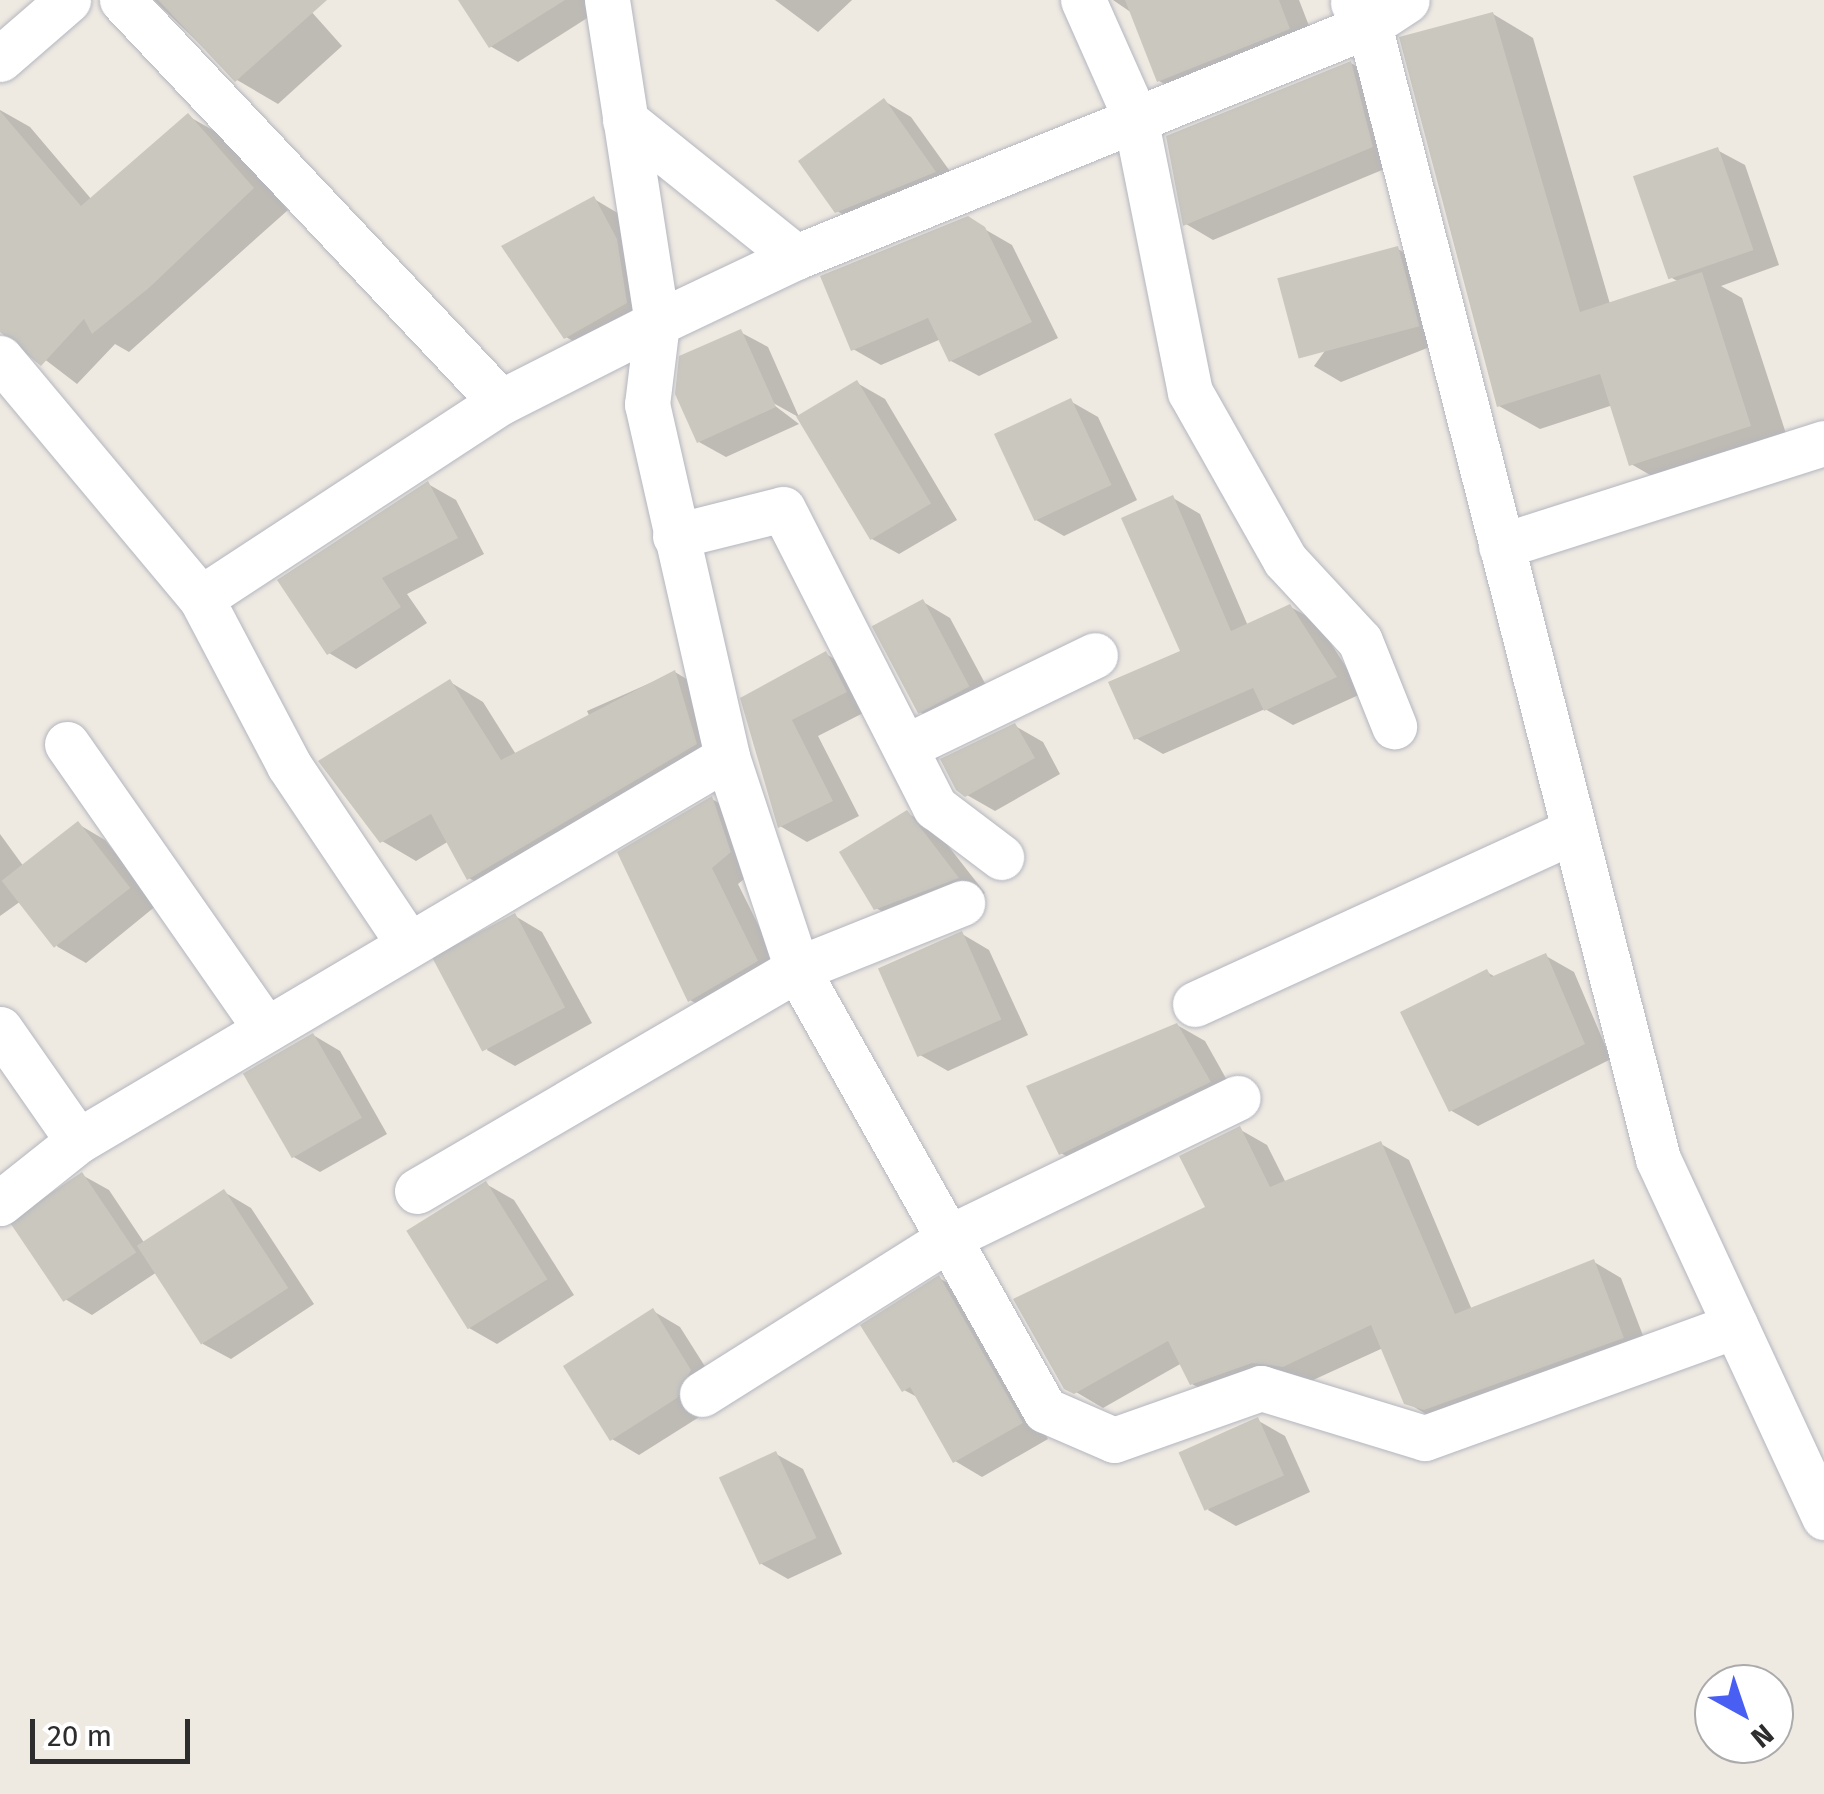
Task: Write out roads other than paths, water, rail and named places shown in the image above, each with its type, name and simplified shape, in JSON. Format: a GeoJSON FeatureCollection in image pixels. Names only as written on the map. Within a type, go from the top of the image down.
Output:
{"type":"FeatureCollection","features":[{"type":"Feature","properties":{"kind":"street"},"geometry":{"type":"LineString","coordinates":[[0,59],[68,0]]}},
{"type":"Feature","properties":{"kind":"street"},"geometry":{"type":"LineString","coordinates":[[122,0],[500,402]]}},
{"type":"Feature","properties":{"kind":"street"},"geometry":{"type":"LineString","coordinates":[[607,0],[657,323],[647,404],[674,536],[728,757],[798,969],[954,1234],[1046,1410],[1090,1438],[1151,1431],[1262,1388],[1425,1438],[1735,1326]]}},
{"type":"Feature","properties":{"kind":"street"},"geometry":{"type":"LineString","coordinates":[[1083,0],[1135,117],[1190,392],[1286,560],[1360,641],[1394,726]]}},
{"type":"Feature","properties":{"kind":"street"},"geometry":{"type":"LineString","coordinates":[[201,598],[500,402],[657,323],[796,257],[1135,117],[1360,12],[1406,0]]}},
{"type":"Feature","properties":{"kind":"street"},"geometry":{"type":"LineString","coordinates":[[1360,12],[1658,1159],[1824,1517]]}},
{"type":"Feature","properties":{"kind":"street"},"geometry":{"type":"LineString","coordinates":[[625,120],[796,257]]}},
{"type":"Feature","properties":{"kind":"street"},"geometry":{"type":"LineString","coordinates":[[0,358],[201,598],[289,765],[406,940]]}},
{"type":"Feature","properties":{"kind":"street"},"geometry":{"type":"LineString","coordinates":[[1501,546],[1824,443]]}},
{"type":"Feature","properties":{"kind":"street"},"geometry":{"type":"LineString","coordinates":[[674,536],[783,509],[935,807],[1000,857]]}},
{"type":"Feature","properties":{"kind":"street"},"geometry":{"type":"LineString","coordinates":[[905,747],[1095,655]]}},
{"type":"Feature","properties":{"kind":"street"},"geometry":{"type":"LineString","coordinates":[[67,744],[266,1029]]}},
{"type":"Feature","properties":{"kind":"street"},"geometry":{"type":"LineString","coordinates":[[0,1203],[78,1141],[406,940],[728,757]]}},
{"type":"Feature","properties":{"kind":"street"},"geometry":{"type":"LineString","coordinates":[[1195,1004],[1573,831]]}},
{"type":"Feature","properties":{"kind":"street"},"geometry":{"type":"LineString","coordinates":[[417,1191],[798,969],[962,903]]}},
{"type":"Feature","properties":{"kind":"street"},"geometry":{"type":"LineString","coordinates":[[0,1029],[78,1141]]}},
{"type":"Feature","properties":{"kind":"street"},"geometry":{"type":"LineString","coordinates":[[702,1394],[954,1234],[1238,1098]]}}]}
